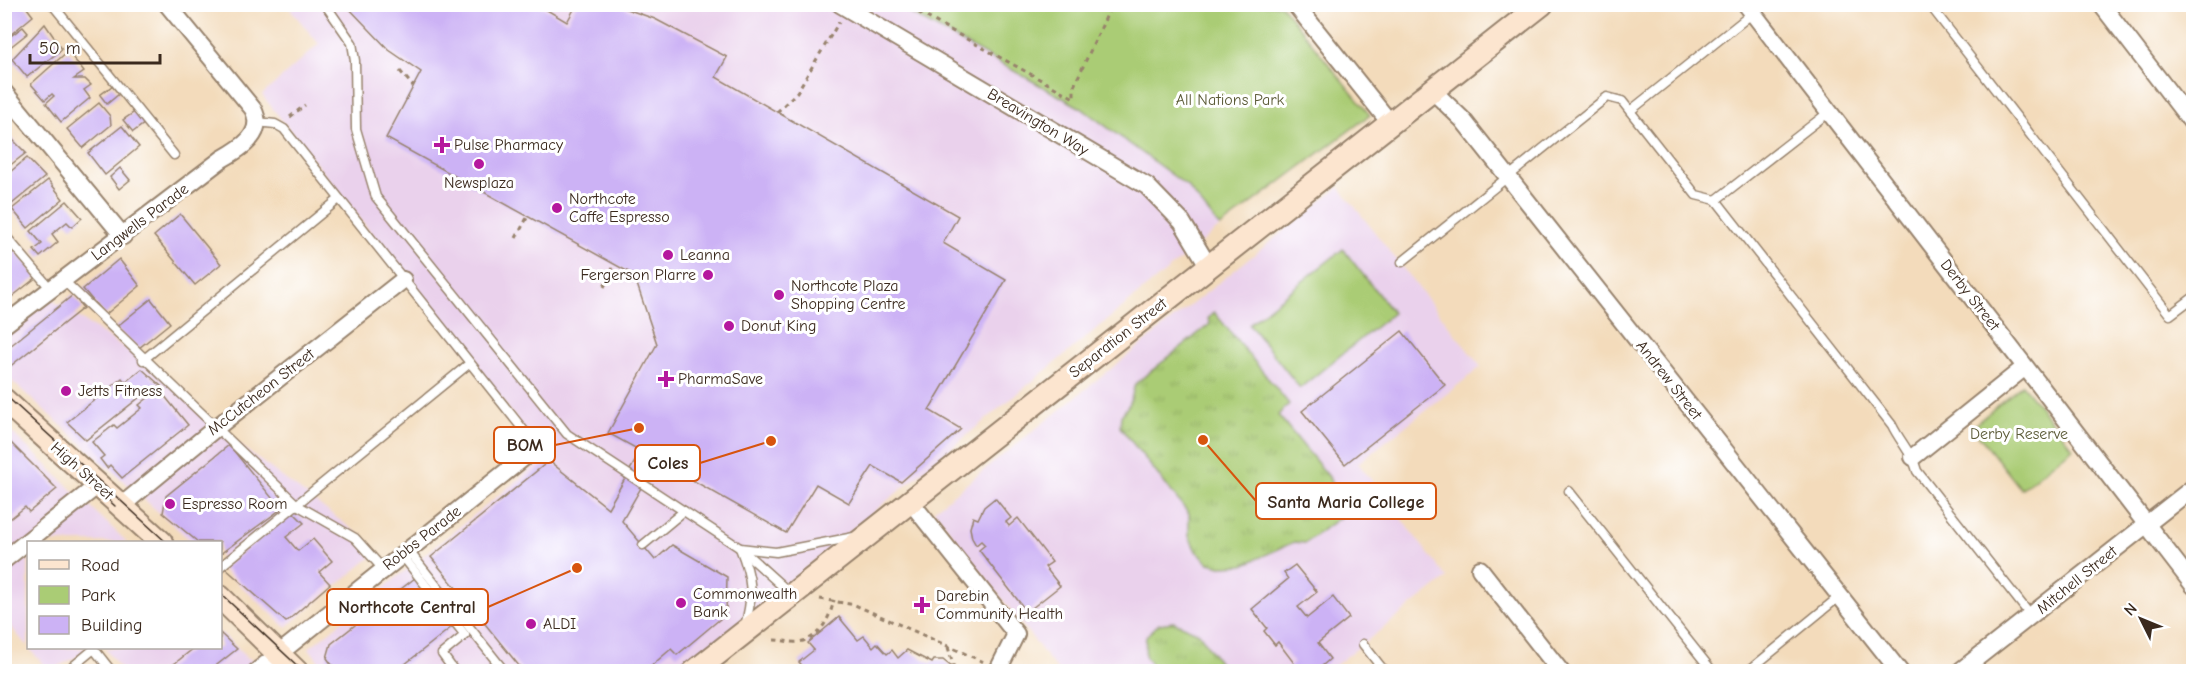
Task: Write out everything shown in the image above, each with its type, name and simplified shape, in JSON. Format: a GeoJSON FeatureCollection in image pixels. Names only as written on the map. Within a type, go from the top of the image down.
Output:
{"type":"FeatureCollection","features":[{"type":"Feature","properties":{"kind":"street"},"geometry":{"type":"LineString","coordinates":[[167,4],[255,115]]}},
{"type":"Feature","properties":{"kind":"street"},"geometry":{"type":"LineString","coordinates":[[1295,4],[1391,124]]}},
{"type":"Feature","properties":{"kind":"street","name":"Separation Street"},"geometry":{"type":"LineString","coordinates":[[694,672],[1542,4]]}},
{"type":"Feature","properties":{"kind":"street"},"geometry":{"type":"LineString","coordinates":[[2101,4],[2193,125]]}},
{"type":"Feature","properties":{"kind":"street","name":"Breavington Way"},"geometry":{"type":"LineString","coordinates":[[843,6],[1147,186],[1182,222],[1209,267]]}},
{"type":"Feature","properties":{"kind":"street","name":"Derby Street"},"geometry":{"type":"LineString","coordinates":[[1754,7],[1829,112],[2193,586]]}},
{"type":"Feature","properties":{"kind":"street","name":"Andrew Street"},"geometry":{"type":"LineString","coordinates":[[1433,91],[1463,120],[1900,672]]}},
{"type":"Feature","properties":{"kind":"street"},"geometry":{"type":"LineString","coordinates":[[4,92],[123,236]]}},
{"type":"Feature","properties":{"kind":"street","name":"Langwells Parade"},"geometry":{"type":"LineString","coordinates":[[4,325],[222,159],[242,147],[253,135],[255,115]]}},
{"type":"Feature","properties":{"kind":"street","name":"McCutcheon Street"},"geometry":{"type":"LineString","coordinates":[[121,507],[217,427],[403,280]]}},
{"type":"Feature","properties":{"kind":"street"},"geometry":{"type":"LineString","coordinates":[[1913,456],[2025,367]]}},
{"type":"Feature","properties":{"kind":"street","name":"High Street"},"geometry":{"type":"LineString","coordinates":[[4,400],[158,541]]}},
{"type":"Feature","properties":{"kind":"street","name":"Robbs Parade"},"geometry":{"type":"LineString","coordinates":[[256,672],[537,447]]}},
{"type":"Feature","properties":{"kind":"street"},"geometry":{"type":"LineString","coordinates":[[28,541],[98,485]]}},
{"type":"Feature","properties":{"kind":"street","name":"Mitchell Street"},"geometry":{"type":"LineString","coordinates":[[1959,672],[2193,487]]}},
{"type":"Feature","properties":{"kind":"street"},"geometry":{"type":"LineString","coordinates":[[910,501],[1016,634],[998,670]]}},
{"type":"Feature","properties":{"kind":"street"},"geometry":{"type":"LineString","coordinates":[[4,560],[27,542]]}},
{"type":"Feature","properties":{"kind":"street"},"geometry":{"type":"LineString","coordinates":[[1480,569],[1561,672]]}},
{"type":"Feature","properties":{"kind":"street"},"geometry":{"type":"LineString","coordinates":[[222,599],[297,672]]}},
{"type":"Feature","properties":{"kind":"lane"},"geometry":{"type":"LineString","coordinates":[[52,4],[174,155]]}},
{"type":"Feature","properties":{"kind":"lane"},"geometry":{"type":"LineString","coordinates":[[325,4],[352,43],[355,61],[356,129],[376,197],[567,434],[740,548],[791,594]]}},
{"type":"Feature","properties":{"kind":"lane"},"geometry":{"type":"LineString","coordinates":[[1929,4],[2170,315],[2193,297]]}},
{"type":"Feature","properties":{"kind":"lane"},"geometry":{"type":"LineString","coordinates":[[1630,111],[1754,7]]}},
{"type":"Feature","properties":{"kind":"lane"},"geometry":{"type":"LineString","coordinates":[[1402,262],[1607,97],[1622,101],[1696,195],[1716,200],[1913,456],[1917,471],[2031,616]]}},
{"type":"Feature","properties":{"kind":"lane"},"geometry":{"type":"LineString","coordinates":[[1716,200],[1829,112]]}},
{"type":"Feature","properties":{"kind":"lane"},"geometry":{"type":"LineString","coordinates":[[255,115],[284,129],[537,447]]}},
{"type":"Feature","properties":{"kind":"lane"},"geometry":{"type":"LineString","coordinates":[[143,360],[339,200]]}},
{"type":"Feature","properties":{"kind":"lane"},"geometry":{"type":"LineString","coordinates":[[4,234],[56,284],[217,427],[297,505],[356,538],[383,569]]}},
{"type":"Feature","properties":{"kind":"lane"},"geometry":{"type":"LineString","coordinates":[[222,565],[470,363]]}},
{"type":"Feature","properties":{"kind":"lane"},"geometry":{"type":"LineString","coordinates":[[1569,491],[1713,672]]}},
{"type":"Feature","properties":{"kind":"lane"},"geometry":{"type":"LineString","coordinates":[[643,545],[684,511]]}},
{"type":"Feature","properties":{"kind":"lane"},"geometry":{"type":"LineString","coordinates":[[740,548],[776,552],[869,533]]}},
{"type":"Feature","properties":{"kind":"lane"},"geometry":{"type":"LineString","coordinates":[[740,548],[751,574],[752,594],[743,632]]}},
{"type":"Feature","properties":{"kind":"lane"},"geometry":{"type":"LineString","coordinates":[[404,552],[465,635],[442,654],[455,672]]}},
{"type":"Feature","properties":{"kind":"lane"},"geometry":{"type":"LineString","coordinates":[[404,552],[505,672]]}},
{"type":"Feature","properties":{"kind":"lane"},"geometry":{"type":"LineString","coordinates":[[1747,672],[1840,596]]}},
{"type":"Feature","properties":{"kind":"lane"},"geometry":{"type":"LineString","coordinates":[[1363,644],[1385,672]]}},
{"type":"Feature","properties":{"kind":"lane"},"geometry":{"type":"LineString","coordinates":[[66,672],[94,649],[111,672]]}},
{"type":"Feature","properties":{"kind":"path"},"geometry":{"type":"LineString","coordinates":[[903,4],[1074,98],[1074,86],[1112,4]]}},
{"type":"Feature","properties":{"kind":"path"},"geometry":{"type":"LineString","coordinates":[[777,112],[796,92],[843,6]]}},
{"type":"Feature","properties":{"kind":"path"},"geometry":{"type":"LineString","coordinates":[[400,71],[413,86]]}},
{"type":"Feature","properties":{"kind":"path"},"geometry":{"type":"LineString","coordinates":[[516,238],[528,216]]}},
{"type":"Feature","properties":{"kind":"path"},"geometry":{"type":"LineString","coordinates":[[604,287],[614,268]]}},
{"type":"Feature","properties":{"kind":"path"},"geometry":{"type":"LineString","coordinates":[[816,597],[834,600],[906,626],[998,670]]}},
{"type":"Feature","properties":{"kind":"path"},"geometry":{"type":"LineString","coordinates":[[774,640],[798,642],[806,640],[825,625],[834,600]]}},
{"type":"Feature","properties":{"kind":"path"},"geometry":{"type":"LineString","coordinates":[[947,646],[956,672]]}},
{"type":"Feature","properties":{"kind":"shaded area","name":"Northcote Plaza Shopping Centre"},"geometry":{"type":"Polygon","coordinates":[[[287,5],[895,5],[1081,108],[1187,186],[1220,227],[680,671],[326,671],[309,648],[545,458],[474,362],[262,95],[319,44],[287,5]]]}},
{"type":"Feature","properties":{"kind":"shaded area"},"geometry":{"type":"Polygon","coordinates":[[[1339,187],[1481,367],[1358,463],[1447,578],[1328,671],[1058,671],[934,510],[1339,187]]]}},
{"type":"Feature","properties":{"kind":"shaded area"},"geometry":{"type":"Polygon","coordinates":[[[49,298],[135,355],[246,450],[357,533],[376,553],[286,627],[222,569],[222,541],[191,541],[5,375],[5,334],[49,298]]]}},
{"type":"Feature","properties":{"kind":"shaded area"},"geometry":{"type":"Polygon","coordinates":[[[4,425],[126,541],[27,541],[27,646],[5,620],[4,425]]]}},
{"type":"Feature","properties":{"kind":"shaded area"},"geometry":{"type":"Polygon","coordinates":[[[222,634],[246,657],[272,671],[123,671],[105,649],[222,649],[222,634]]]}},
{"type":"Feature","properties":{"kind":"shaded area"},"geometry":{"type":"Polygon","coordinates":[[[30,649],[92,649],[49,671],[30,649]]]}},
{"type":"Feature","properties":{"kind":"green space","name":"All Nations Park"},"geometry":{"type":"Polygon","coordinates":[[[895,5],[1281,5],[1370,115],[1220,227],[1187,186],[1081,108],[895,5]]]}},
{"type":"Feature","properties":{"kind":"green space"},"geometry":{"type":"Polygon","coordinates":[[[1343,249],[1393,313],[1300,388],[1249,324],[1343,249]]]}},
{"type":"Feature","properties":{"kind":"green space"},"geometry":{"type":"Polygon","coordinates":[[[1214,312],[1289,404],[1278,415],[1329,477],[1343,515],[1305,543],[1294,542],[1243,565],[1221,566],[1209,563],[1196,551],[1189,536],[1189,514],[1120,427],[1121,416],[1130,403],[1135,384],[1210,324],[1208,319],[1214,312]]]}},
{"type":"Feature","properties":{"kind":"green space","name":"Derby Reserve"},"geometry":{"type":"Polygon","coordinates":[[[2022,385],[2073,448],[2021,489],[1972,427],[2022,385]]]}},
{"type":"Feature","properties":{"kind":"green space"},"geometry":{"type":"Polygon","coordinates":[[[1174,622],[1199,633],[1225,671],[1156,671],[1145,656],[1146,636],[1159,624],[1174,622]]]}},
{"type":"Feature","properties":{"kind":"building"},"geometry":{"type":"Polygon","coordinates":[[[4,4],[24,4],[33,16],[4,40],[4,4]]]}},
{"type":"Feature","properties":{"kind":"building","name":"Northcote Plaza Shopping Centre"},"geometry":{"type":"Polygon","coordinates":[[[345,4],[537,4],[567,22],[577,4],[612,4],[655,19],[727,57],[716,77],[958,216],[943,243],[1006,280],[929,410],[961,429],[901,482],[873,466],[849,503],[816,484],[786,533],[657,460],[622,521],[655,560],[672,545],[727,577],[726,614],[677,655],[671,649],[644,672],[524,672],[431,557],[549,461],[608,508],[641,451],[608,433],[657,344],[634,275],[386,138],[421,72],[389,50],[345,4]]]}},
{"type":"Feature","properties":{"kind":"building"},"geometry":{"type":"Polygon","coordinates":[[[45,24],[62,49],[27,77],[12,59],[45,24]]]}},
{"type":"Feature","properties":{"kind":"building"},"geometry":{"type":"Polygon","coordinates":[[[23,27],[28,33],[4,52],[4,41],[23,27]]]}},
{"type":"Feature","properties":{"kind":"building"},"geometry":{"type":"Polygon","coordinates":[[[68,51],[84,72],[74,79],[85,79],[91,85],[84,90],[90,98],[61,122],[46,103],[54,96],[52,94],[45,100],[31,84],[68,51]]]}},
{"type":"Feature","properties":{"kind":"building"},"geometry":{"type":"Polygon","coordinates":[[[112,86],[119,94],[107,104],[100,95],[112,86]]]}},
{"type":"Feature","properties":{"kind":"building"},"geometry":{"type":"Polygon","coordinates":[[[99,103],[110,116],[111,125],[83,148],[67,129],[99,103]]]}},
{"type":"Feature","properties":{"kind":"building"},"geometry":{"type":"Polygon","coordinates":[[[136,111],[145,123],[133,132],[123,120],[136,111]]]}},
{"type":"Feature","properties":{"kind":"building"},"geometry":{"type":"Polygon","coordinates":[[[122,126],[139,147],[105,175],[88,153],[122,126]]]}},
{"type":"Feature","properties":{"kind":"building"},"geometry":{"type":"Polygon","coordinates":[[[8,135],[26,153],[4,170],[4,138],[8,135]]]}},
{"type":"Feature","properties":{"kind":"building"},"geometry":{"type":"Polygon","coordinates":[[[27,158],[45,177],[7,208],[4,177],[27,158]]]}},
{"type":"Feature","properties":{"kind":"building"},"geometry":{"type":"Polygon","coordinates":[[[120,168],[130,180],[119,189],[110,177],[120,168]]]}},
{"type":"Feature","properties":{"kind":"building"},"geometry":{"type":"Polygon","coordinates":[[[48,180],[63,199],[28,228],[12,209],[48,180]]]}},
{"type":"Feature","properties":{"kind":"building"},"geometry":{"type":"Polygon","coordinates":[[[67,201],[82,218],[72,227],[67,222],[52,234],[58,242],[40,257],[34,250],[42,244],[31,231],[67,201]]]}},
{"type":"Feature","properties":{"kind":"building"},"geometry":{"type":"Polygon","coordinates":[[[180,214],[221,264],[195,285],[154,236],[180,214]]]}},
{"type":"Feature","properties":{"kind":"building"},"geometry":{"type":"Polygon","coordinates":[[[4,237],[37,277],[4,303],[4,237]]]}},
{"type":"Feature","properties":{"kind":"building"},"geometry":{"type":"Polygon","coordinates":[[[119,259],[140,286],[105,315],[83,289],[119,259]]]}},
{"type":"Feature","properties":{"kind":"building"},"geometry":{"type":"Polygon","coordinates":[[[73,295],[83,308],[8,368],[4,363],[4,351],[73,295]]]}},
{"type":"Feature","properties":{"kind":"building"},"geometry":{"type":"Polygon","coordinates":[[[151,299],[170,323],[139,348],[115,328],[151,299]]]}},
{"type":"Feature","properties":{"kind":"building"},"geometry":{"type":"Polygon","coordinates":[[[1402,331],[1445,385],[1345,464],[1302,411],[1402,331]]]}},
{"type":"Feature","properties":{"kind":"building"},"geometry":{"type":"Polygon","coordinates":[[[142,369],[161,386],[147,397],[145,393],[86,440],[67,422],[122,378],[125,382],[142,369]]]}},
{"type":"Feature","properties":{"kind":"building"},"geometry":{"type":"Polygon","coordinates":[[[159,389],[188,425],[122,478],[110,465],[107,468],[100,459],[104,456],[92,442],[114,425],[117,428],[142,408],[139,405],[159,389]]]}},
{"type":"Feature","properties":{"kind":"building"},"geometry":{"type":"Polygon","coordinates":[[[4,436],[57,489],[29,512],[25,507],[6,522],[4,436]]]}},
{"type":"Feature","properties":{"kind":"building"},"geometry":{"type":"Polygon","coordinates":[[[229,445],[281,509],[222,553],[222,541],[197,541],[163,513],[166,496],[229,445]]]}},
{"type":"Feature","properties":{"kind":"building"},"geometry":{"type":"Polygon","coordinates":[[[995,498],[1011,518],[1006,522],[1009,526],[1018,518],[1052,562],[1045,567],[1060,586],[1027,612],[979,550],[985,545],[981,541],[976,545],[972,538],[970,528],[973,517],[978,519],[984,507],[995,498]]]}},
{"type":"Feature","properties":{"kind":"building"},"geometry":{"type":"Polygon","coordinates":[[[293,512],[304,523],[286,537],[298,551],[313,539],[332,561],[319,572],[330,584],[286,622],[225,568],[293,512]]]}},
{"type":"Feature","properties":{"kind":"building"},"geometry":{"type":"Polygon","coordinates":[[[1295,565],[1317,592],[1298,607],[1307,618],[1333,597],[1349,618],[1318,643],[1330,659],[1315,672],[1293,672],[1289,667],[1294,663],[1278,642],[1275,645],[1264,631],[1267,628],[1252,609],[1288,579],[1284,573],[1295,565]]]}},
{"type":"Feature","properties":{"kind":"building"},"geometry":{"type":"Polygon","coordinates":[[[415,578],[453,626],[395,672],[337,672],[327,658],[331,644],[415,578]]]}},
{"type":"Feature","properties":{"kind":"building"},"geometry":{"type":"Polygon","coordinates":[[[839,617],[858,640],[864,636],[873,647],[877,643],[887,654],[892,650],[898,658],[907,650],[932,663],[934,660],[943,660],[953,668],[951,672],[808,672],[799,662],[814,650],[808,643],[839,617]]]}},
{"type":"Feature","properties":{"kind":"building"},"geometry":{"type":"Polygon","coordinates":[[[222,635],[237,649],[208,672],[164,672],[193,649],[222,649],[222,635]]]}},
{"type":"Feature","properties":{"kind":"tram line"},"geometry":{"type":"LineString","coordinates":[[4,394],[165,541]]}},
{"type":"Feature","properties":{"kind":"tram line"},"geometry":{"type":"LineString","coordinates":[[55,451],[115,506]]}},
{"type":"Feature","properties":{"kind":"tram line"},"geometry":{"type":"LineString","coordinates":[[222,595],[304,672]]}},
{"type":"Feature","properties":{"kind":"place","name":"Pulse Pharmacy"},"geometry":{"type":"Point","coordinates":[442,145]}},
{"type":"Feature","properties":{"kind":"place","name":"Newsplaza"},"geometry":{"type":"Point","coordinates":[479,164]}},
{"type":"Feature","properties":{"kind":"place","name":"Northcote Caffe Espresso"},"geometry":{"type":"Point","coordinates":[557,208]}},
{"type":"Feature","properties":{"kind":"place","name":"Leanna"},"geometry":{"type":"Point","coordinates":[668,255]}},
{"type":"Feature","properties":{"kind":"place","name":"Fergerson Plarre"},"geometry":{"type":"Point","coordinates":[708,275]}},
{"type":"Feature","properties":{"kind":"place","name":"Northcote Plaza Shopping Centre"},"geometry":{"type":"Point","coordinates":[779,295]}},
{"type":"Feature","properties":{"kind":"place","name":"Donut King"},"geometry":{"type":"Point","coordinates":[729,326]}},
{"type":"Feature","properties":{"kind":"place","name":"PharmaSave"},"geometry":{"type":"Point","coordinates":[666,379]}},
{"type":"Feature","properties":{"kind":"place","name":"Jetts Fitness"},"geometry":{"type":"Point","coordinates":[66,391]}},
{"type":"Feature","properties":{"kind":"place","name":"BOM"},"geometry":{"type":"Point","coordinates":[639,428]}},
{"type":"Feature","properties":{"kind":"place","name":"Santa Maria College"},"geometry":{"type":"Point","coordinates":[1203,440]}},
{"type":"Feature","properties":{"kind":"place","name":"Coles"},"geometry":{"type":"Point","coordinates":[771,441]}},
{"type":"Feature","properties":{"kind":"place","name":"Espresso Room"},"geometry":{"type":"Point","coordinates":[170,504]}},
{"type":"Feature","properties":{"kind":"place","name":"Northcote Central"},"geometry":{"type":"Point","coordinates":[577,568]}},
{"type":"Feature","properties":{"kind":"place","name":"Commonwealth Bank"},"geometry":{"type":"Point","coordinates":[681,603]}},
{"type":"Feature","properties":{"kind":"place","name":"Darebin Community Health"},"geometry":{"type":"Point","coordinates":[922,605]}},
{"type":"Feature","properties":{"kind":"place","name":"ALDI"},"geometry":{"type":"Point","coordinates":[531,624]}}]}
